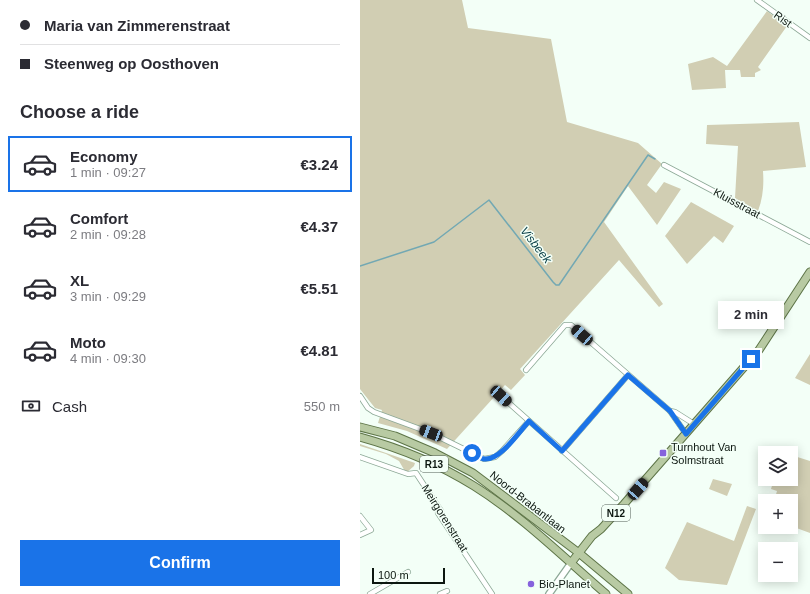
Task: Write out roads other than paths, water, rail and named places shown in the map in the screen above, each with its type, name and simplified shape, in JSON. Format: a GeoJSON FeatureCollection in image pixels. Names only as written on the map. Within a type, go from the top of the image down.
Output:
{"type":"FeatureCollection","features":[{"type":"Feature","properties":{"kind":"main road","name":"N12"},"geometry":{"type":"LineString","coordinates":[[571,563],[592,536],[601,529],[759,350],[810,272]]}},
{"type":"Feature","properties":{"kind":"main road","name":"Noord-Brabantlaan"},"geometry":{"type":"LineString","coordinates":[[360,427],[395,436],[435,453],[472,473],[579,553],[628,594]]}},
{"type":"Feature","properties":{"kind":"main road","name":"Noord-Brabantlaan"},"geometry":{"type":"LineString","coordinates":[[360,436],[416,455],[474,485],[502,504],[606,594]]}},
{"type":"Feature","properties":{"kind":"street","name":"Rist"},"geometry":{"type":"LineString","coordinates":[[757,0],[810,38]]}},
{"type":"Feature","properties":{"kind":"street","name":"Kluisstraat"},"geometry":{"type":"LineString","coordinates":[[664,165],[810,242]]}},
{"type":"Feature","properties":{"kind":"street"},"geometry":{"type":"LineString","coordinates":[[526,370],[568,324],[670,411],[686,434]]}},
{"type":"Feature","properties":{"kind":"street"},"geometry":{"type":"LineString","coordinates":[[562,451],[628,375]]}},
{"type":"Feature","properties":{"kind":"street"},"geometry":{"type":"LineString","coordinates":[[360,396],[368,408],[374,412],[431,433],[484,459],[495,456],[502,451],[529,421]]}},
{"type":"Feature","properties":{"kind":"street"},"geometry":{"type":"LineString","coordinates":[[501,396],[616,498]]}},
{"type":"Feature","properties":{"kind":"street"},"geometry":{"type":"LineString","coordinates":[[670,411],[675,412],[694,424]]}},
{"type":"Feature","properties":{"kind":"street","name":"Meirgorenstraat"},"geometry":{"type":"LineString","coordinates":[[360,457],[408,474],[416,473],[441,511],[438,513],[492,594]]}},
{"type":"Feature","properties":{"kind":"street"},"geometry":{"type":"LineString","coordinates":[[360,516],[371,530],[360,535]]}},
{"type":"Feature","properties":{"kind":"street"},"geometry":{"type":"LineString","coordinates":[[549,594],[571,563]]}},
{"type":"Feature","properties":{"kind":"street"},"geometry":{"type":"LineString","coordinates":[[370,594],[408,572]]}},
{"type":"Feature","properties":{"kind":"street"},"geometry":{"type":"LineString","coordinates":[[440,594],[447,591]]}},
{"type":"Feature","properties":{"kind":"waterway","name":"Visbeek"},"geometry":{"type":"LineString","coordinates":[[360,266],[434,242],[489,200],[553,282],[556,285],[559,285],[648,155],[655,159]]}},
{"type":"Feature","properties":{"kind":"place","name":"Turnhout Van Solmstraat"},"geometry":{"type":"Point","coordinates":[663,453]}},
{"type":"Feature","properties":{"kind":"place","name":"Bio-Planet"},"geometry":{"type":"Point","coordinates":[531,584]}}]}
